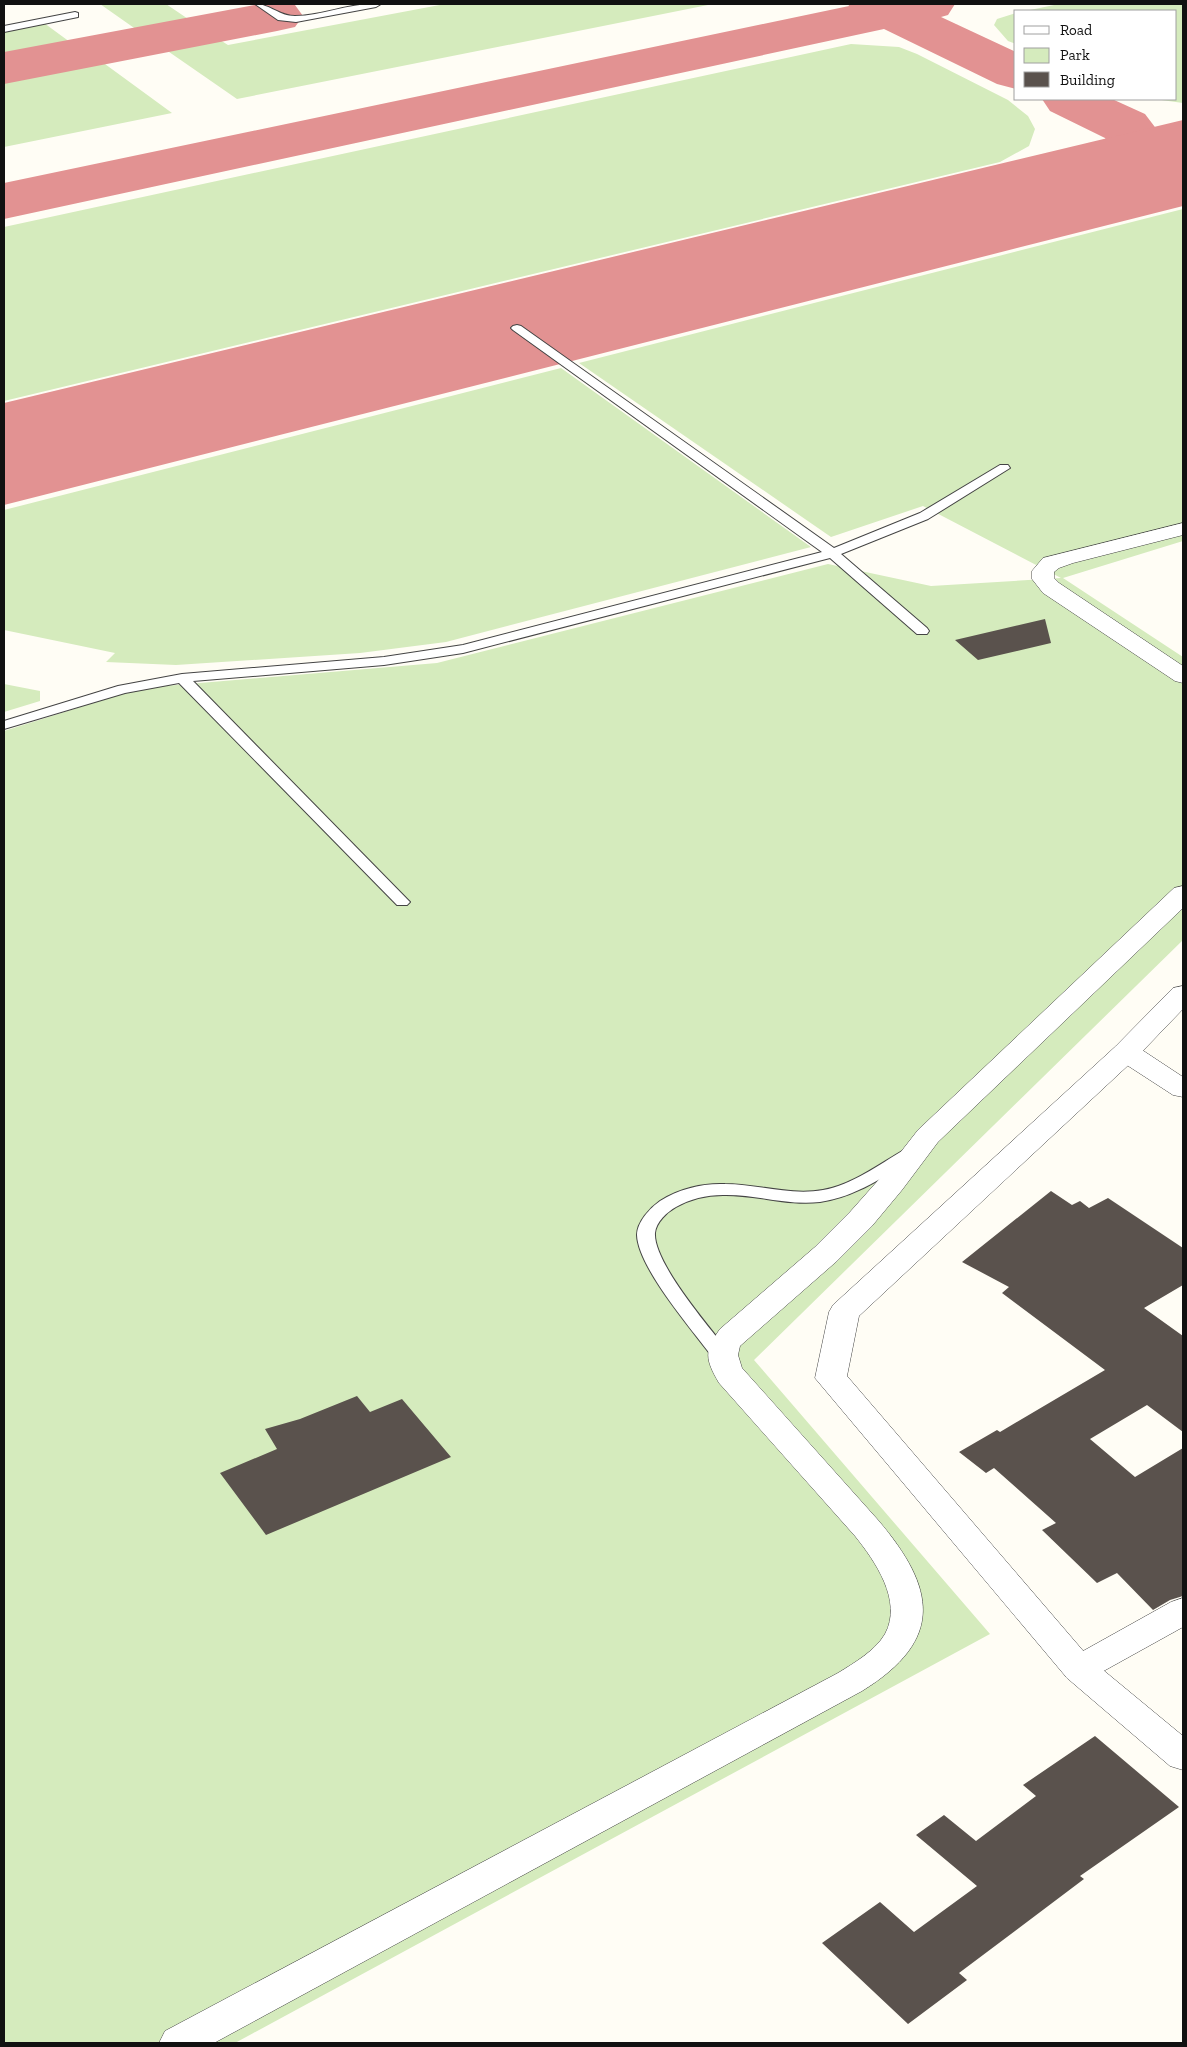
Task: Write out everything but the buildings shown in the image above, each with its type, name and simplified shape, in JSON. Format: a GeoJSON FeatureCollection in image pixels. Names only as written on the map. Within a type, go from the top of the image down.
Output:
{"type":"FeatureCollection","features":[{"type":"Feature","properties":{"kind":"street"},"geometry":{"type":"LineString","coordinates":[[1183,529],[1065,558],[1051,563],[1042,571],[1042,579],[1051,588],[1183,676]]}},
{"type":"Feature","properties":{"kind":"street"},"geometry":{"type":"LineString","coordinates":[[180,2043],[850,1682],[871,1670],[888,1654],[901,1637],[907,1617],[907,1597],[898,1576],[873,1536],[730,1375],[723,1365],[724,1345],[731,1336],[826,1254],[892,1184],[915,1152],[935,1130],[1183,894]]}},
{"type":"Feature","properties":{"kind":"street"},"geometry":{"type":"LineString","coordinates":[[1183,994],[1126,1052],[844,1312],[831,1378],[1079,1669],[1183,1756]]}},
{"type":"Feature","properties":{"kind":"street"},"geometry":{"type":"LineString","coordinates":[[1126,1052],[1183,1089]]}},
{"type":"Feature","properties":{"kind":"street"},"geometry":{"type":"LineString","coordinates":[[1079,1669],[1183,1611]]}},
{"type":"Feature","properties":{"kind":"lane"},"geometry":{"type":"LineString","coordinates":[[259,4],[282,18],[296,19],[376,4]]}},
{"type":"Feature","properties":{"kind":"lane"},"geometry":{"type":"LineString","coordinates":[[4,29],[75,15]]}},
{"type":"Feature","properties":{"kind":"lane"},"geometry":{"type":"LineString","coordinates":[[517,328],[832,553],[922,631]]}},
{"type":"Feature","properties":{"kind":"lane"},"geometry":{"type":"LineString","coordinates":[[4,725],[113,692],[182,678],[384,661],[437,654],[487,644],[801,563],[832,553],[924,516],[1004,468]]}},
{"type":"Feature","properties":{"kind":"lane"},"geometry":{"type":"LineString","coordinates":[[182,678],[402,902]]}},
{"type":"Feature","properties":{"kind":"lane"},"geometry":{"type":"LineString","coordinates":[[722,1355],[673,1290],[648,1249],[646,1234],[651,1220],[662,1207],[680,1197],[722,1189],[790,1197],[823,1196],[852,1187],[915,1152]]}},
{"type":"Feature","properties":{"kind":"green space"},"geometry":{"type":"Polygon","coordinates":[[[100,4],[166,4],[200,27],[147,37],[100,4]]]}},
{"type":"Feature","properties":{"kind":"green space"},"geometry":{"type":"Polygon","coordinates":[[[445,4],[713,4],[237,99],[159,45],[212,35],[228,45],[445,4]]]}},
{"type":"Feature","properties":{"kind":"green space"},"geometry":{"type":"Polygon","coordinates":[[[1059,4],[1183,4],[1183,103],[1161,100],[1177,100],[1177,10],[1030,10],[1059,4]]]}},
{"type":"Feature","properties":{"kind":"green space"},"geometry":{"type":"Polygon","coordinates":[[[1014,14],[1014,43],[1008,41],[994,25],[997,19],[1014,14]]]}},
{"type":"Feature","properties":{"kind":"green space"},"geometry":{"type":"Polygon","coordinates":[[[44,23],[74,45],[4,59],[4,31],[44,23]]]}},
{"type":"Feature","properties":{"kind":"green space"},"geometry":{"type":"Polygon","coordinates":[[[851,44],[899,47],[917,54],[1008,100],[1028,116],[1035,129],[1029,146],[1000,162],[4,401],[4,227],[851,44]]]}},
{"type":"Feature","properties":{"kind":"green space"},"geometry":{"type":"Polygon","coordinates":[[[94,56],[172,113],[4,147],[4,72],[94,56]]]}},
{"type":"Feature","properties":{"kind":"green space"},"geometry":{"type":"Polygon","coordinates":[[[1183,209],[1183,541],[1063,578],[1183,657],[1183,940],[754,1360],[990,1634],[235,2043],[4,2043],[4,731],[141,688],[437,663],[828,564],[931,586],[1061,578],[923,506],[831,537],[579,363],[1183,209]]]}},
{"type":"Feature","properties":{"kind":"green space"},"geometry":{"type":"Polygon","coordinates":[[[561,368],[811,547],[446,642],[360,653],[176,665],[106,662],[115,653],[4,630],[4,510],[561,368]]]}},
{"type":"Feature","properties":{"kind":"green space"},"geometry":{"type":"Polygon","coordinates":[[[4,684],[40,691],[40,701],[4,712],[4,684]]]}},
{"type":"Feature","properties":{"kind":"taxiway"},"geometry":{"type":"LineString","coordinates":[[873,4],[890,12]]}},
{"type":"Feature","properties":{"kind":"taxiway"},"geometry":{"type":"LineString","coordinates":[[890,12],[930,4]]}},
{"type":"Feature","properties":{"kind":"taxiway"},"geometry":{"type":"LineString","coordinates":[[4,201],[890,12]]}},
{"type":"Feature","properties":{"kind":"taxiway"},"geometry":{"type":"LineString","coordinates":[[890,12],[1014,72]]}},
{"type":"Feature","properties":{"kind":"taxiway"},"geometry":{"type":"LineString","coordinates":[[4,68],[277,16]]}},
{"type":"Feature","properties":{"kind":"taxiway"},"geometry":{"type":"LineString","coordinates":[[1071,100],[1125,126],[1136,139],[1142,153],[1135,166],[1119,179]]}},
{"type":"Feature","properties":{"kind":"runway"},"geometry":{"type":"LineString","coordinates":[[4,454],[1183,163]]}}]}
